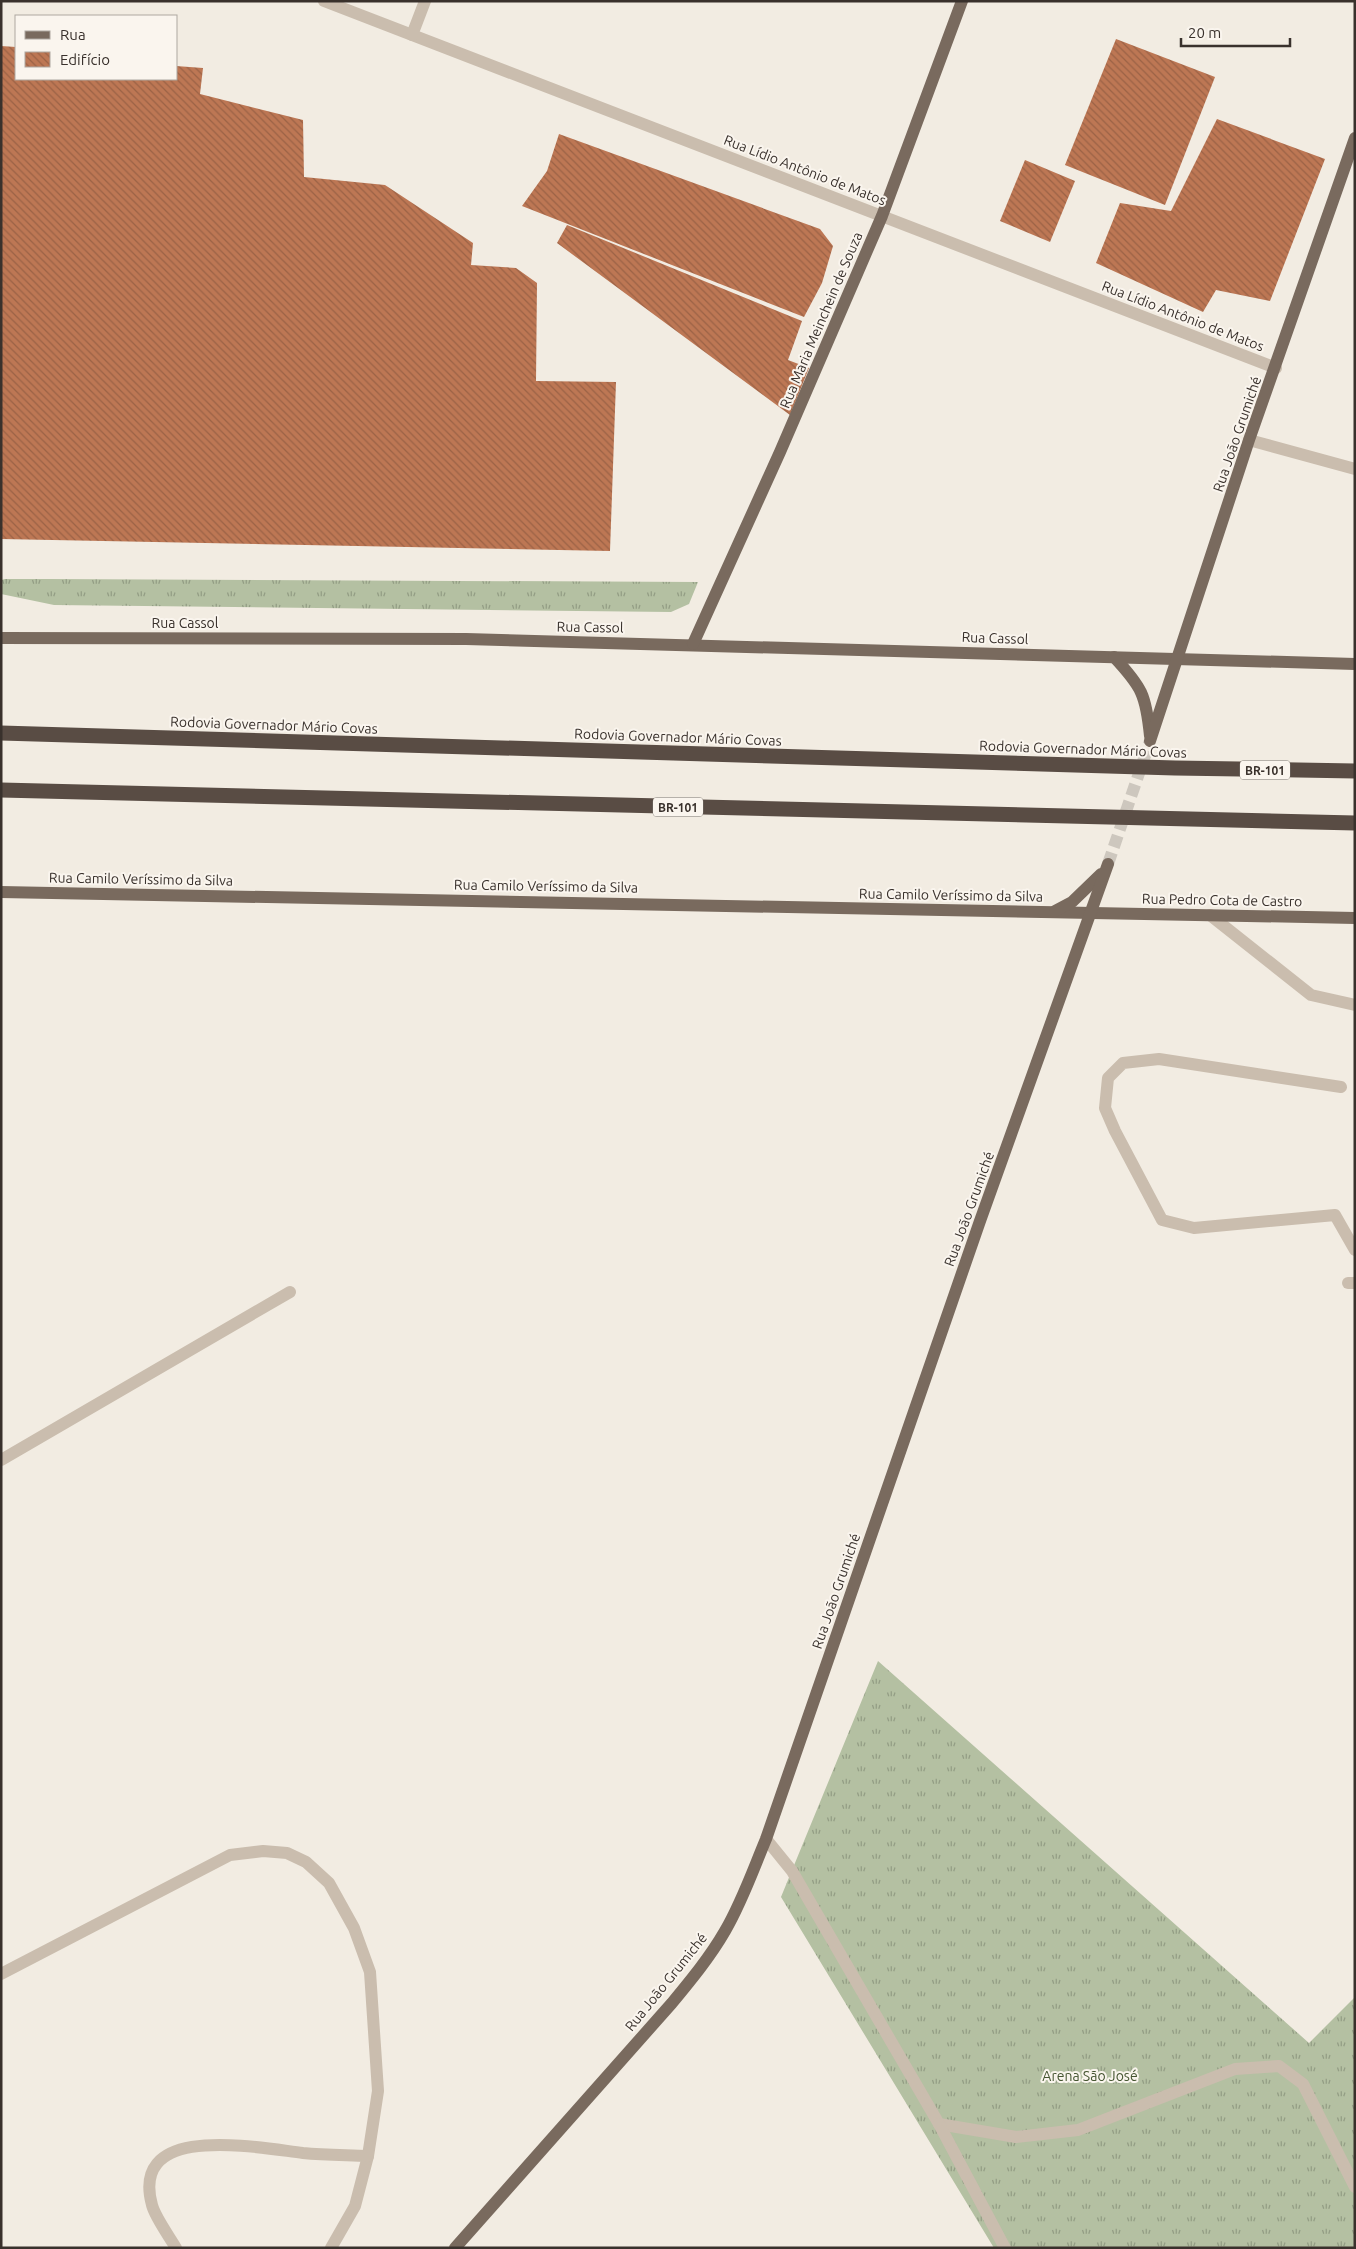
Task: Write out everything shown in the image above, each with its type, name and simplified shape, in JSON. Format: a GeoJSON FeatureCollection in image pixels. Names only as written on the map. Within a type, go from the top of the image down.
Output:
{"type":"FeatureCollection","features":[{"type":"Feature","properties":{"kind":"highway","name":"Rodovia Governador Mário Covas"},"geometry":{"type":"LineString","coordinates":[[1,733],[1165,768],[1355,771]]}},
{"type":"Feature","properties":{"kind":"highway","name":"BR-101"},"geometry":{"type":"LineString","coordinates":[[1,790],[1355,824]]}},
{"type":"Feature","properties":{"kind":"main road","name":"Rua Maria Meinchein de Souza"},"geometry":{"type":"LineString","coordinates":[[693,644],[780,452],[882,216],[962,1]]}},
{"type":"Feature","properties":{"kind":"main road","name":"Rua João Grumiché"},"geometry":{"type":"LineString","coordinates":[[1114,657],[1142,692],[1147,710],[1150,741],[1179,658],[1249,440],[1276,368],[1355,138]]}},
{"type":"Feature","properties":{"kind":"main road","name":"Rua Cassol"},"geometry":{"type":"LineString","coordinates":[[1,638],[447,639],[693,644],[1355,664]]}},
{"type":"Feature","properties":{"kind":"main road","name":"Rua João Grumiché"},"geometry":{"type":"LineString","coordinates":[[455,2248],[672,2003],[704,1963],[725,1930],[766,1839],[980,1221],[1108,865],[1091,885],[1072,902],[1052,912]]}},
{"type":"Feature","properties":{"kind":"main road","name":"Rua Camilo Veríssimo da Silva"},"geometry":{"type":"LineString","coordinates":[[1,892],[1090,913]]}},
{"type":"Feature","properties":{"kind":"main road","name":"Rua Pedro Cota de Castro"},"geometry":{"type":"LineString","coordinates":[[1090,913],[1355,918]]}},
{"type":"Feature","properties":{"kind":"street","name":"Rua Lídio Antônio de Matos"},"geometry":{"type":"LineString","coordinates":[[324,1],[1276,368]]}},
{"type":"Feature","properties":{"kind":"street"},"geometry":{"type":"LineString","coordinates":[[412,35],[425,1]]}},
{"type":"Feature","properties":{"kind":"street"},"geometry":{"type":"LineString","coordinates":[[1249,440],[1355,469]]}},
{"type":"Feature","properties":{"kind":"street"},"geometry":{"type":"LineString","coordinates":[[1210,915],[1312,994],[1355,1005]]}},
{"type":"Feature","properties":{"kind":"street"},"geometry":{"type":"LineString","coordinates":[[1341,1087],[1160,1059],[1123,1062],[1108,1078],[1105,1108],[1115,1131],[1162,1220],[1194,1228],[1335,1215],[1355,1250]]}},
{"type":"Feature","properties":{"kind":"street"},"geometry":{"type":"LineString","coordinates":[[1,1460],[290,1292]]}},
{"type":"Feature","properties":{"kind":"street"},"geometry":{"type":"LineString","coordinates":[[766,1839],[792,1871],[939,2124],[1006,2248]]}},
{"type":"Feature","properties":{"kind":"street"},"geometry":{"type":"LineString","coordinates":[[1,1974],[230,1855],[263,1851],[287,1853],[306,1862],[329,1883],[354,1928],[370,1972],[378,2091],[368,2156],[355,2206],[331,2248]]}},
{"type":"Feature","properties":{"kind":"street"},"geometry":{"type":"LineString","coordinates":[[939,2124],[1016,2137],[1078,2130],[1235,2069],[1279,2066],[1303,2084],[1355,2187]]}},
{"type":"Feature","properties":{"kind":"street"},"geometry":{"type":"LineString","coordinates":[[176,2248],[152,2205],[150,2179],[156,2162],[175,2151],[200,2144],[228,2144],[326,2155],[368,2156]]}},
{"type":"Feature","properties":{"kind":"green space"},"geometry":{"type":"Polygon","coordinates":[[[1,580],[698,582],[689,604],[671,612],[54,605],[1,594],[1,580]]]}},
{"type":"Feature","properties":{"kind":"green space","name":"Arena São José"},"geometry":{"type":"Polygon","coordinates":[[[878,1661],[1309,2043],[1355,1997],[1355,2248],[994,2248],[781,1897],[878,1661]]]}},
{"type":"Feature","properties":{"kind":"building"},"geometry":{"type":"Polygon","coordinates":[[[1116,39],[1215,77],[1165,205],[1065,165],[1116,39]]]}},
{"type":"Feature","properties":{"kind":"building"},"geometry":{"type":"Polygon","coordinates":[[[1,46],[15,47],[15,80],[178,80],[178,66],[203,68],[200,94],[303,120],[304,177],[385,185],[473,243],[471,265],[516,268],[537,283],[536,381],[616,382],[610,551],[1,539],[1,46]]]}},
{"type":"Feature","properties":{"kind":"building"},"geometry":{"type":"Polygon","coordinates":[[[1217,119],[1325,159],[1270,301],[1216,290],[1203,312],[1096,263],[1120,203],[1171,211],[1217,119]]]}},
{"type":"Feature","properties":{"kind":"building"},"geometry":{"type":"Polygon","coordinates":[[[559,134],[820,229],[833,246],[822,283],[804,317],[522,206],[547,171],[559,134]]]}},
{"type":"Feature","properties":{"kind":"building"},"geometry":{"type":"Polygon","coordinates":[[[1025,160],[1075,181],[1050,242],[1000,221],[1025,160]]]}},
{"type":"Feature","properties":{"kind":"building"},"geometry":{"type":"Polygon","coordinates":[[[567,225],[802,321],[788,360],[809,368],[790,415],[557,243],[567,225]]]}},
{"type":"Feature","properties":{"kind":"tunnel"},"geometry":{"type":"LineString","coordinates":[[1108,864],[1150,741]]}}]}
